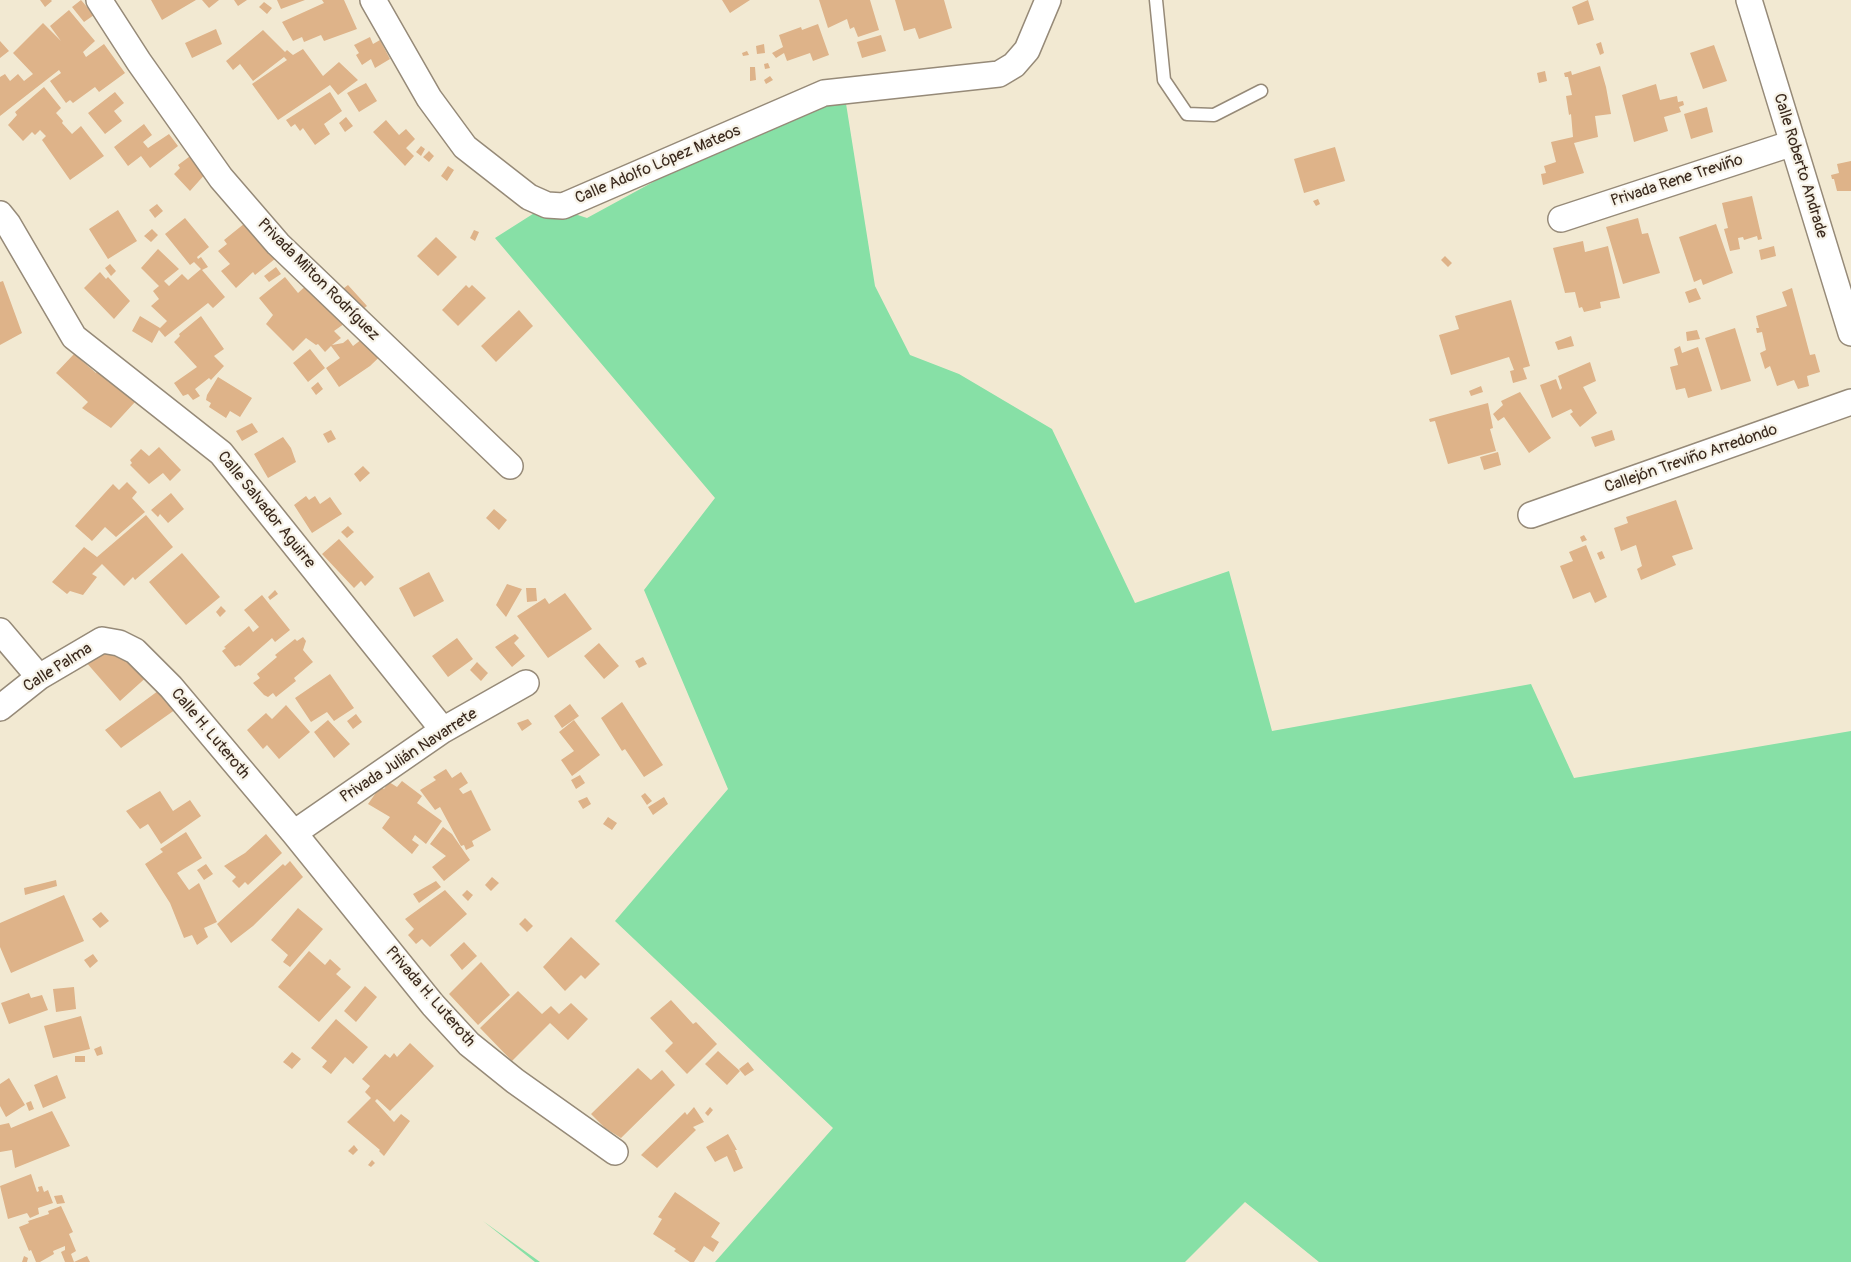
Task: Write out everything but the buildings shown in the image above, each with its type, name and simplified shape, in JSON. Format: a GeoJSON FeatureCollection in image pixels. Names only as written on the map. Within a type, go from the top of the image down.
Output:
{"type":"FeatureCollection","features":[{"type":"Feature","properties":{"kind":"street","name":"Privada Milton Rodríguez"},"geometry":{"type":"LineString","coordinates":[[99,0],[139,62],[221,178],[278,244],[510,466]]}},
{"type":"Feature","properties":{"kind":"street","name":"Calle Adolfo López Mateos"},"geometry":{"type":"LineString","coordinates":[[373,0],[429,98],[465,147],[529,197],[547,205],[563,206],[824,93],[999,74],[1014,65],[1027,50],[1048,0]]}},
{"type":"Feature","properties":{"kind":"street","name":"Calle Roberto Andrade"},"geometry":{"type":"LineString","coordinates":[[1749,0],[1851,333]]}},
{"type":"Feature","properties":{"kind":"street","name":"Privada Rene Treviño"},"geometry":{"type":"LineString","coordinates":[[1561,219],[1793,143]]}},
{"type":"Feature","properties":{"kind":"street","name":"Calle Salvador Aguirre"},"geometry":{"type":"LineString","coordinates":[[0,214],[8,224],[74,337],[221,453],[444,730]]}},
{"type":"Feature","properties":{"kind":"street","name":"Callejón Treviño Arredondo"},"geometry":{"type":"LineString","coordinates":[[1531,515],[1851,402]]}},
{"type":"Feature","properties":{"kind":"street"},"geometry":{"type":"LineString","coordinates":[[0,631],[39,677]]}},
{"type":"Feature","properties":{"kind":"street","name":"Calle Palma"},"geometry":{"type":"LineString","coordinates":[[0,708],[39,677],[102,640],[119,643]]}},
{"type":"Feature","properties":{"kind":"street","name":"Calle H. Luteroth"},"geometry":{"type":"LineString","coordinates":[[119,643],[135,651],[171,687],[294,833]]}},
{"type":"Feature","properties":{"kind":"street","name":"Privada Julián Navarrete"},"geometry":{"type":"LineString","coordinates":[[294,833],[444,730],[526,683]]}},
{"type":"Feature","properties":{"kind":"street","name":"Privada H. Luteroth"},"geometry":{"type":"LineString","coordinates":[[294,833],[433,1005],[469,1044],[515,1081],[615,1152]]}},
{"type":"Feature","properties":{"kind":"lane"},"geometry":{"type":"LineString","coordinates":[[1156,0],[1164,80],[1187,114],[1214,115],[1261,91]]}},
{"type":"Feature","properties":{"kind":"green space"},"geometry":{"type":"Polygon","coordinates":[[[844,91],[875,286],[910,355],[959,374],[1052,429],[1135,603],[1229,571],[1272,731],[1531,684],[1574,778],[1851,731],[1851,1262],[1319,1262],[1245,1202],[1185,1262],[715,1262],[833,1128],[615,921],[728,789],[644,590],[715,498],[495,238],[547,205],[587,218],[778,114],[844,91]]]}},
{"type":"Feature","properties":{"kind":"green space"},"geometry":{"type":"Polygon","coordinates":[[[483,1221],[540,1262],[535,1262],[483,1221]]]}}]}
